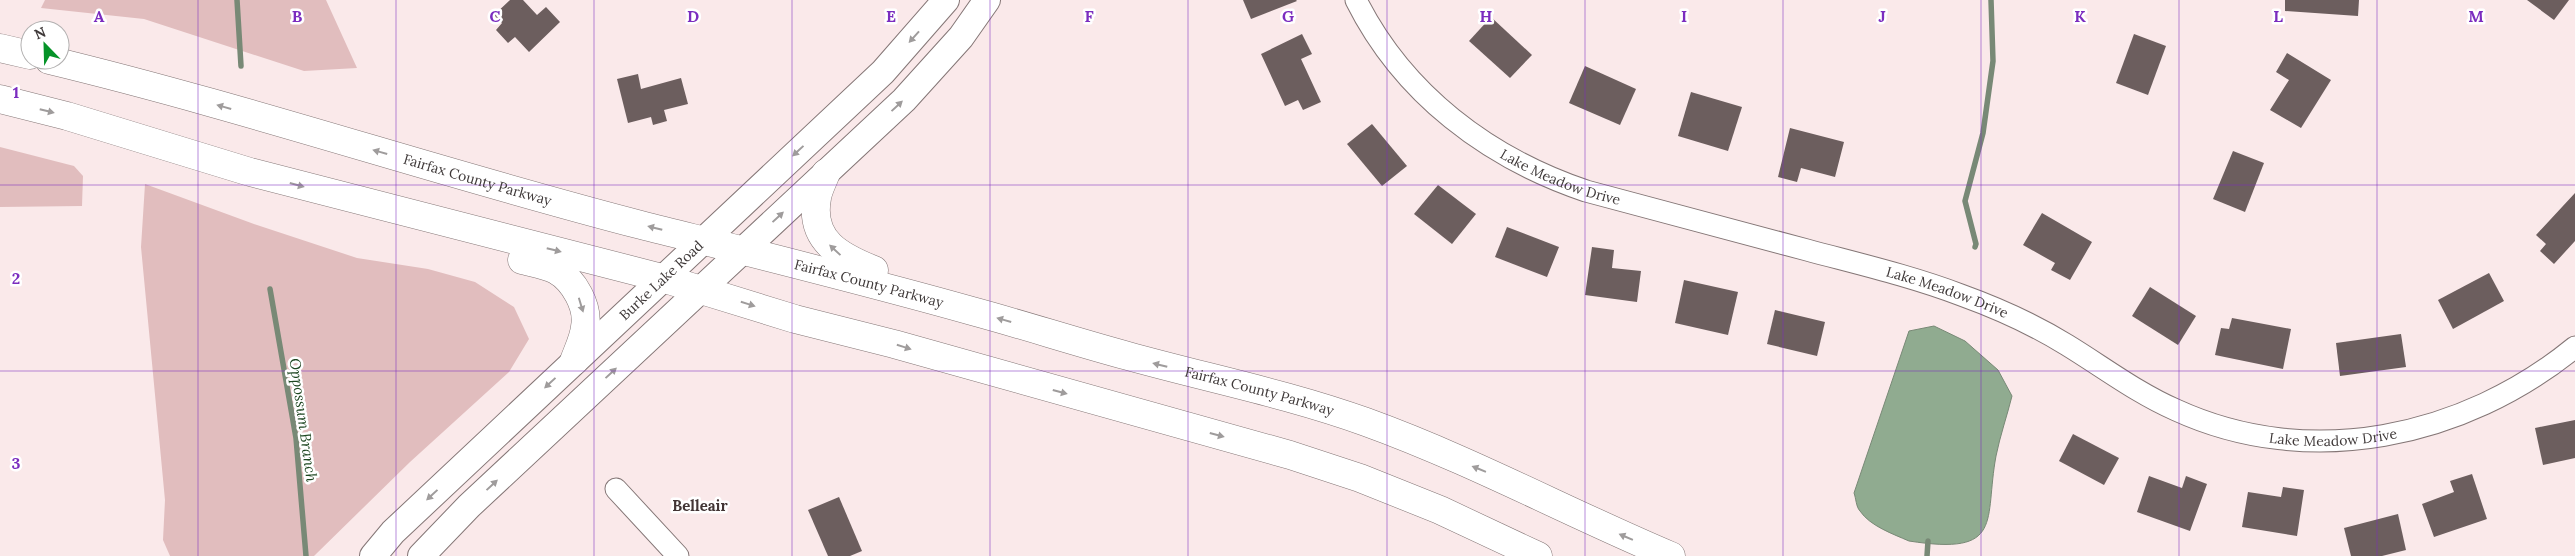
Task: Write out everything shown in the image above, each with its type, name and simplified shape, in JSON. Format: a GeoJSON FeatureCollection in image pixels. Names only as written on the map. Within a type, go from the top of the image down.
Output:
{"type":"FeatureCollection","features":[{"type":"Feature","properties":{"kind":"highway"},"geometry":{"type":"LineString","coordinates":[[0,48],[20,53]]}},
{"type":"Feature","properties":{"kind":"highway","name":"Fairfax County Parkway"},"geometry":{"type":"LineString","coordinates":[[70,65],[120,77],[530,195],[975,312],[1128,357],[1292,398],[1365,422],[1501,478],[1623,536],[1671,556]]}},
{"type":"Feature","properties":{"kind":"highway"},"geometry":{"type":"LineString","coordinates":[[0,99],[67,116],[250,172],[422,218],[662,278],[795,319],[894,344],[1290,455],[1360,478],[1440,510],[1538,556]]}},
{"type":"Feature","properties":{"kind":"highway"},"geometry":{"type":"LineString","coordinates":[[826,173],[817,199],[817,220],[824,240],[838,254],[975,312]]}},
{"type":"Feature","properties":{"kind":"highway"},"geometry":{"type":"LineString","coordinates":[[422,218],[519,259],[556,270],[567,279],[583,306],[586,326],[574,361]]}},
{"type":"Feature","properties":{"kind":"main road","name":"Burke Lake Road"},"geometry":{"type":"LineString","coordinates":[[373,556],[393,532],[883,72],[946,0]]}},
{"type":"Feature","properties":{"kind":"main road"},"geometry":{"type":"LineString","coordinates":[[420,556],[469,506],[904,100],[961,37],[987,0]]}},
{"type":"Feature","properties":{"kind":"street","name":"Lake Meadow Drive"},"geometry":{"type":"LineString","coordinates":[[1356,0],[1373,30],[1414,83],[1446,114],[1478,140],[1514,161],[1554,180],[1586,191],[1875,268],[1960,294],[2030,324],[2174,410],[2220,427],[2291,440],[2327,441],[2387,437],[2448,420],[2487,404],[2520,386],[2575,347]]}},
{"type":"Feature","properties":{"kind":"street"},"geometry":{"type":"LineString","coordinates":[[616,489],[678,556]]}},
{"type":"Feature","properties":{"kind":"shaded area"},"geometry":{"type":"Polygon","coordinates":[[[45,0],[326,0],[357,68],[304,71],[144,19],[41,8],[45,0]]]}},
{"type":"Feature","properties":{"kind":"shaded area"},"geometry":{"type":"Polygon","coordinates":[[[0,147],[74,166],[83,176],[82,206],[0,207],[0,147]]]}},
{"type":"Feature","properties":{"kind":"shaded area"},"geometry":{"type":"Polygon","coordinates":[[[145,184],[257,225],[357,258],[428,269],[475,282],[514,307],[529,339],[509,372],[410,462],[314,556],[170,556],[163,540],[165,500],[141,247],[145,184]]]}},
{"type":"Feature","properties":{"kind":"shaded area"},"geometry":{"type":"Polygon","coordinates":[[[1934,326],[1965,341],[1998,370],[2012,396],[1996,456],[1989,515],[1984,529],[1976,538],[1961,543],[1940,544],[1909,541],[1889,532],[1864,516],[1858,507],[1854,493],[1909,331],[1934,326]]]}},
{"type":"Feature","properties":{"kind":"building"},"geometry":{"type":"Polygon","coordinates":[[[510,0],[523,0],[537,15],[546,7],[560,22],[529,52],[515,37],[508,43],[496,30],[502,23],[494,15],[510,0]]]}},
{"type":"Feature","properties":{"kind":"building"},"geometry":{"type":"Polygon","coordinates":[[[1243,0],[1296,0],[1297,1],[1251,19],[1243,0]]]}},
{"type":"Feature","properties":{"kind":"building"},"geometry":{"type":"Polygon","coordinates":[[[2285,0],[2359,0],[2358,16],[2285,11],[2285,0]]]}},
{"type":"Feature","properties":{"kind":"building"},"geometry":{"type":"Polygon","coordinates":[[[2527,0],[2569,0],[2554,20],[2527,0]]]}},
{"type":"Feature","properties":{"kind":"building"},"geometry":{"type":"Polygon","coordinates":[[[1491,17],[1532,55],[1510,78],[1469,41],[1491,17]]]}},
{"type":"Feature","properties":{"kind":"building"},"geometry":{"type":"Polygon","coordinates":[[[1302,34],[1312,54],[1301,59],[1321,102],[1303,110],[1298,100],[1285,106],[1261,54],[1302,34]]]}},
{"type":"Feature","properties":{"kind":"building"},"geometry":{"type":"Polygon","coordinates":[[[2134,34],[2166,46],[2148,95],[2116,83],[2134,34]]]}},
{"type":"Feature","properties":{"kind":"building"},"geometry":{"type":"Polygon","coordinates":[[[2287,53],[2331,80],[2301,128],[2270,110],[2289,80],[2276,72],[2287,53]]]}},
{"type":"Feature","properties":{"kind":"building"},"geometry":{"type":"Polygon","coordinates":[[[1585,66],[1636,89],[1620,125],[1569,103],[1585,66]]]}},
{"type":"Feature","properties":{"kind":"building"},"geometry":{"type":"Polygon","coordinates":[[[638,74],[641,89],[681,78],[688,104],[664,110],[667,121],[653,125],[651,117],[628,123],[617,79],[638,74]]]}},
{"type":"Feature","properties":{"kind":"building"},"geometry":{"type":"Polygon","coordinates":[[[1691,92],[1742,107],[1728,151],[1678,136],[1691,92]]]}},
{"type":"Feature","properties":{"kind":"building"},"geometry":{"type":"Polygon","coordinates":[[[1372,124],[1407,166],[1382,186],[1347,144],[1372,124]]]}},
{"type":"Feature","properties":{"kind":"building"},"geometry":{"type":"Polygon","coordinates":[[[1790,128],[1844,142],[1835,177],[1801,168],[1797,182],[1778,177],[1790,128]]]}},
{"type":"Feature","properties":{"kind":"building"},"geometry":{"type":"Polygon","coordinates":[[[2233,151],[2264,163],[2245,212],[2213,199],[2233,151]]]}},
{"type":"Feature","properties":{"kind":"building"},"geometry":{"type":"Polygon","coordinates":[[[1438,185],[1476,214],[1452,244],[1414,214],[1438,185]]]}},
{"type":"Feature","properties":{"kind":"building"},"geometry":{"type":"Polygon","coordinates":[[[2575,193],[2575,241],[2554,264],[2540,251],[2546,244],[2536,235],[2575,193]]]}},
{"type":"Feature","properties":{"kind":"building"},"geometry":{"type":"Polygon","coordinates":[[[2042,213],[2092,242],[2070,280],[2051,270],[2055,263],[2023,245],[2042,213]]]}},
{"type":"Feature","properties":{"kind":"building"},"geometry":{"type":"Polygon","coordinates":[[[1507,227],[1559,247],[1547,277],[1495,257],[1507,227]]]}},
{"type":"Feature","properties":{"kind":"building"},"geometry":{"type":"Polygon","coordinates":[[[1592,247],[1614,250],[1612,268],[1641,271],[1637,302],[1585,295],[1592,247]]]}},
{"type":"Feature","properties":{"kind":"building"},"geometry":{"type":"Polygon","coordinates":[[[2489,273],[2504,301],[2453,329],[2438,300],[2489,273]]]}},
{"type":"Feature","properties":{"kind":"building"},"geometry":{"type":"Polygon","coordinates":[[[1684,280],[1738,292],[1728,335],[1675,323],[1684,280]]]}},
{"type":"Feature","properties":{"kind":"building"},"geometry":{"type":"Polygon","coordinates":[[[2150,287],[2196,316],[2178,345],[2132,316],[2150,287]]]}},
{"type":"Feature","properties":{"kind":"building"},"geometry":{"type":"Polygon","coordinates":[[[1775,310],[1825,322],[1817,356],[1767,344],[1775,310]]]}},
{"type":"Feature","properties":{"kind":"building"},"geometry":{"type":"Polygon","coordinates":[[[2232,318],[2291,329],[2283,369],[2215,355],[2221,328],[2229,329],[2232,318]]]}},
{"type":"Feature","properties":{"kind":"building"},"geometry":{"type":"Polygon","coordinates":[[[2401,334],[2406,367],[2340,376],[2336,343],[2401,334]]]}},
{"type":"Feature","properties":{"kind":"building"},"geometry":{"type":"Polygon","coordinates":[[[2575,420],[2575,458],[2543,465],[2535,428],[2575,420]]]}},
{"type":"Feature","properties":{"kind":"building"},"geometry":{"type":"Polygon","coordinates":[[[2073,434],[2119,458],[2104,485],[2059,461],[2073,434]]]}},
{"type":"Feature","properties":{"kind":"building"},"geometry":{"type":"Polygon","coordinates":[[[2472,474],[2487,519],[2434,537],[2422,504],[2454,492],[2450,481],[2472,474]]]}},
{"type":"Feature","properties":{"kind":"building"},"geometry":{"type":"Polygon","coordinates":[[[2149,476],[2182,488],[2186,476],[2207,484],[2190,531],[2137,512],[2149,476]]]}},
{"type":"Feature","properties":{"kind":"building"},"geometry":{"type":"Polygon","coordinates":[[[2283,487],[2304,490],[2297,536],[2242,527],[2248,492],[2281,497],[2283,487]]]}},
{"type":"Feature","properties":{"kind":"building"},"geometry":{"type":"Polygon","coordinates":[[[839,497],[862,551],[850,556],[828,556],[808,510],[839,497]]]}},
{"type":"Feature","properties":{"kind":"building"},"geometry":{"type":"Polygon","coordinates":[[[2398,514],[2406,550],[2382,556],[2351,556],[2344,528],[2398,514]]]}},
{"type":"Feature","properties":{"kind":"waterway","name":"Oppossum Branch"},"geometry":{"type":"LineString","coordinates":[[237,0],[241,66]]}},
{"type":"Feature","properties":{"kind":"waterway"},"geometry":{"type":"LineString","coordinates":[[1975,247],[1976,244],[1965,201],[1983,133],[1993,61],[1991,0]]}},
{"type":"Feature","properties":{"kind":"waterway","name":"Oppossum Branch"},"geometry":{"type":"LineString","coordinates":[[270,289],[296,438],[306,556]]}},
{"type":"Feature","properties":{"kind":"waterway"},"geometry":{"type":"LineString","coordinates":[[1927,556],[1928,541]]}},
{"type":"Feature","properties":{"kind":"district","name":"Belleair"},"geometry":{"type":"Point","coordinates":[700,506]}}]}
